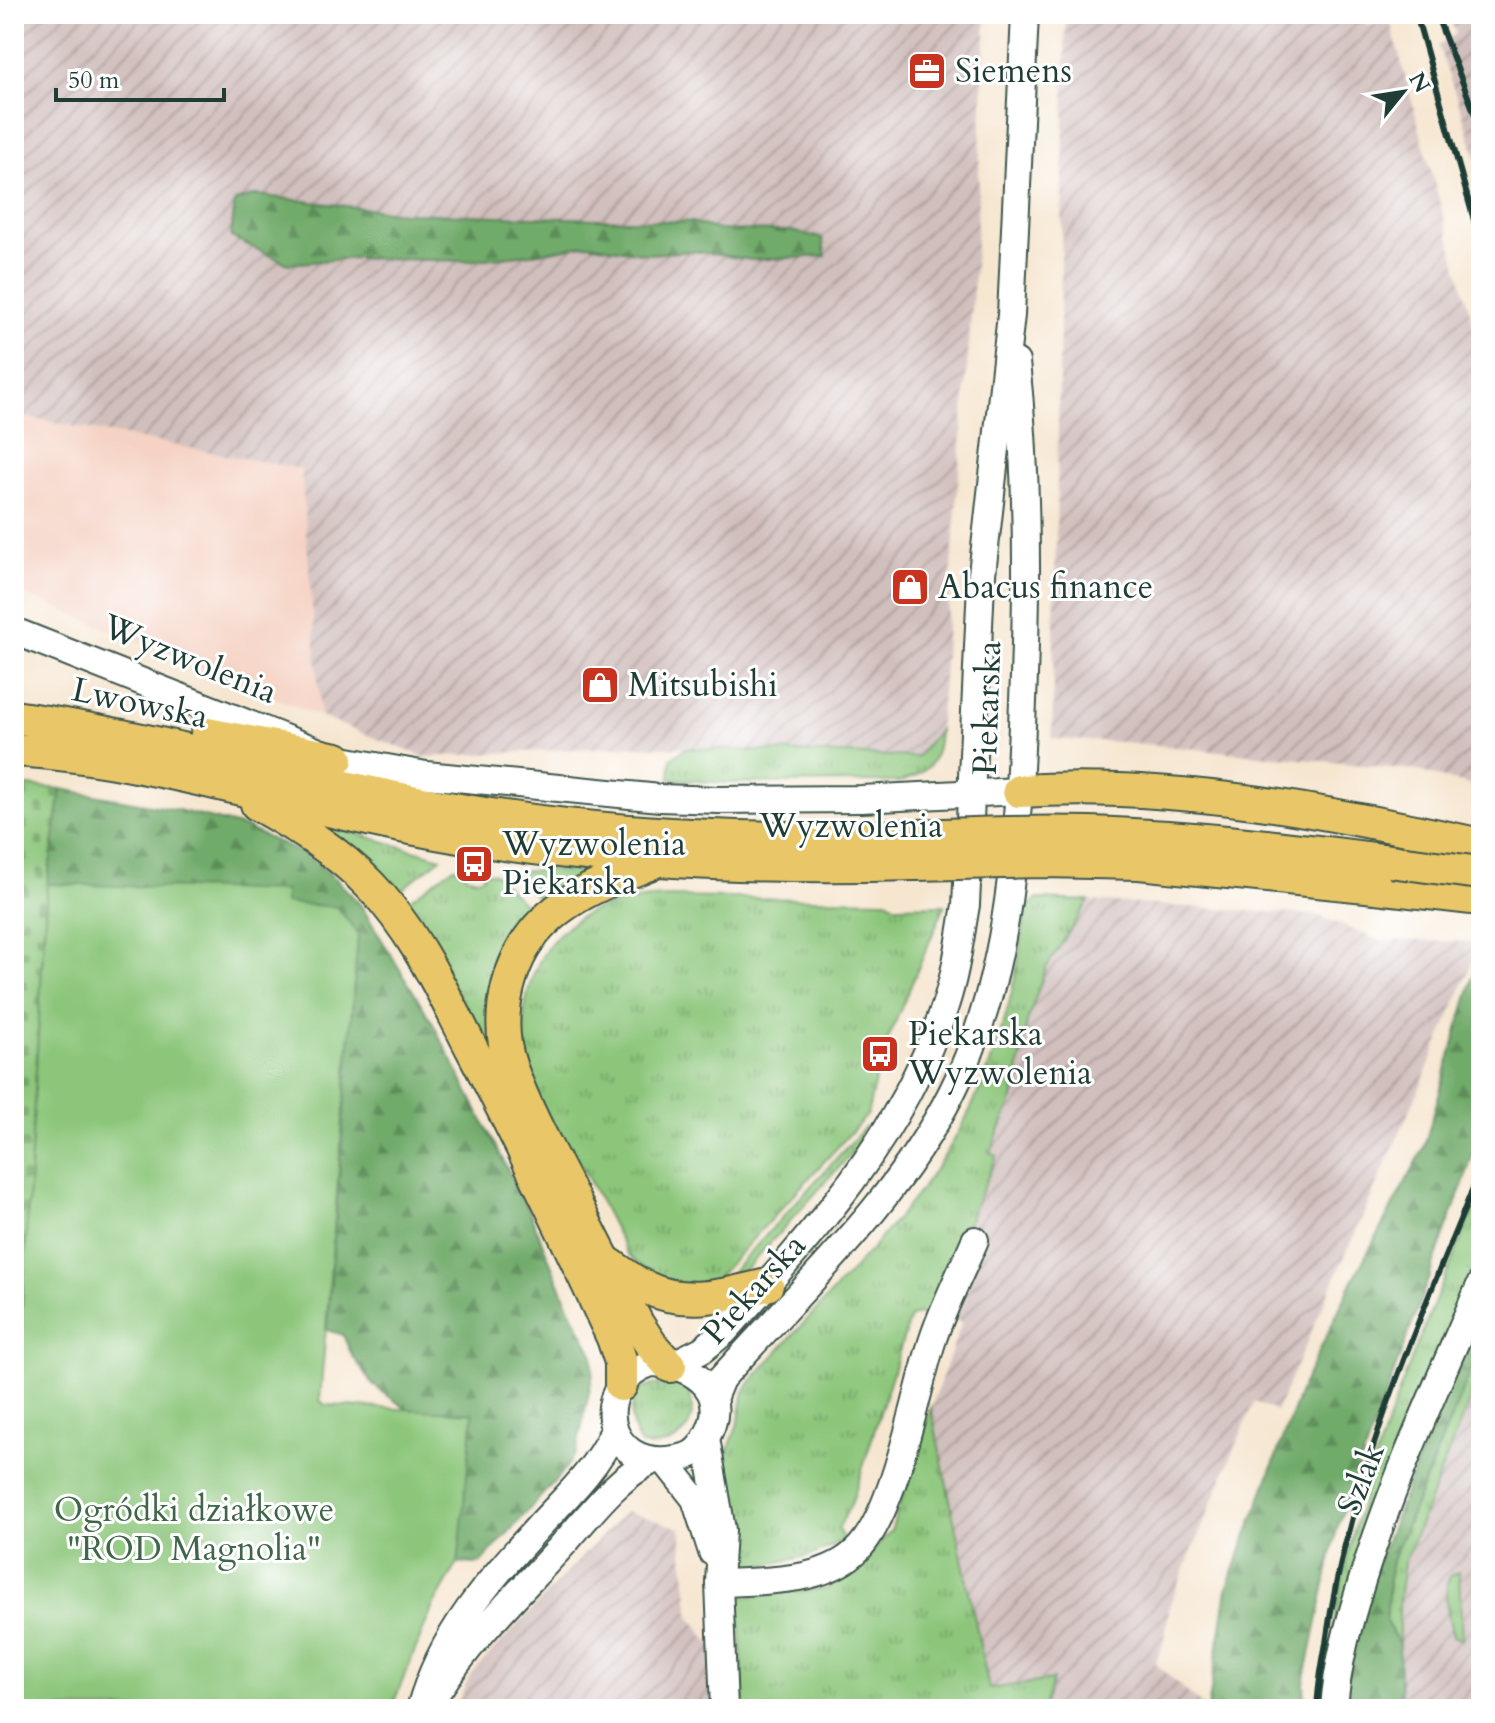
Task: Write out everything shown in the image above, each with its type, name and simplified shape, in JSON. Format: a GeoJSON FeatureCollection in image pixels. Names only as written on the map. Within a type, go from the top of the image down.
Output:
{"type":"FeatureCollection","features":[{"type":"Feature","properties":{"kind":"main road"},"geometry":{"type":"LineString","coordinates":[[26,719],[86,712],[337,759]]}},
{"type":"Feature","properties":{"kind":"main road","name":"Lwowska"},"geometry":{"type":"LineString","coordinates":[[26,719],[121,736],[296,776]]}},
{"type":"Feature","properties":{"kind":"main road","name":"Lwowska"},"geometry":{"type":"LineString","coordinates":[[14,750],[96,760],[226,787]]}},
{"type":"Feature","properties":{"kind":"main road","name":"Wyzwolenia"},"geometry":{"type":"LineString","coordinates":[[296,776],[459,810],[596,829],[1043,861],[1139,863],[1481,899]]}},
{"type":"Feature","properties":{"kind":"main road"},"geometry":{"type":"LineString","coordinates":[[226,787],[297,826],[342,858],[381,897],[409,935],[445,997],[545,1190],[613,1338],[621,1362],[621,1385]]}},
{"type":"Feature","properties":{"kind":"main road","name":"Wyzwolenia"},"geometry":{"type":"LineString","coordinates":[[226,787],[458,837],[528,848],[654,861],[794,866],[1044,832],[1144,835],[1246,843],[1481,873]]}},
{"type":"Feature","properties":{"kind":"main road"},"geometry":{"type":"LineString","coordinates":[[1019,791],[1085,790],[1235,799],[1481,845]]}},
{"type":"Feature","properties":{"kind":"main road"},"geometry":{"type":"LineString","coordinates":[[654,861],[576,897],[547,918],[513,967],[505,995],[504,1029],[510,1066],[552,1159],[638,1325],[670,1366]]}},
{"type":"Feature","properties":{"kind":"main road"},"geometry":{"type":"LineString","coordinates":[[605,1262],[646,1288],[688,1299],[717,1297],[767,1285]]}},
{"type":"Feature","properties":{"kind":"street","name":"Piekarska"},"geometry":{"type":"LineString","coordinates":[[670,1366],[702,1350],[724,1332],[837,1203],[863,1168],[924,1059],[945,1005],[958,955],[966,905],[981,583],[1011,315],[1025,14]]}},
{"type":"Feature","properties":{"kind":"street","name":"Piekarska"},"geometry":{"type":"LineString","coordinates":[[714,1396],[721,1379],[896,1182],[953,1091],[976,1037],[992,983],[1005,911],[1019,791],[1026,575],[1023,422],[1011,315]]}},
{"type":"Feature","properties":{"kind":"street","name":"Wyzwolenia"},"geometry":{"type":"LineString","coordinates":[[14,631],[337,759],[426,775],[660,798],[794,800],[1019,791]]}},
{"type":"Feature","properties":{"kind":"street"},"geometry":{"type":"LineString","coordinates":[[719,1583],[798,1576],[831,1567],[853,1554],[871,1535],[894,1475],[933,1340],[975,1240]]}},
{"type":"Feature","properties":{"kind":"street","name":"Szlak"},"geometry":{"type":"LineString","coordinates":[[1334,1709],[1343,1643],[1368,1561],[1391,1498],[1481,1283]]}},
{"type":"Feature","properties":{"kind":"street"},"geometry":{"type":"LineString","coordinates":[[651,1363],[690,1371],[703,1381],[714,1396],[715,1418],[712,1430],[699,1449],[691,1456],[659,1461],[633,1470],[472,1644],[423,1709],[428,1680],[463,1615],[497,1571],[602,1456],[613,1432],[612,1401],[630,1373],[651,1363]]}},
{"type":"Feature","properties":{"kind":"street"},"geometry":{"type":"LineString","coordinates":[[613,1432],[624,1446],[640,1458],[659,1461],[695,1499],[708,1535],[719,1583]]}},
{"type":"Feature","properties":{"kind":"street"},"geometry":{"type":"LineString","coordinates":[[706,1438],[722,1530],[719,1583],[724,1709]]}},
{"type":"Feature","properties":{"kind":"shaded area"},"geometry":{"type":"Polygon","coordinates":[[[14,14],[986,14],[975,264],[939,730],[929,745],[917,757],[633,746],[424,757],[321,717],[301,469],[14,415],[14,14]]]}},
{"type":"Feature","properties":{"kind":"shaded area"},"geometry":{"type":"Polygon","coordinates":[[[1066,14],[1365,14],[1368,26],[1390,21],[1481,353],[1481,788],[1414,770],[1123,742],[1052,739],[1066,14]]]}},
{"type":"Feature","properties":{"kind":"shaded area"},"geometry":{"type":"Polygon","coordinates":[[[1448,14],[1481,14],[1481,176],[1438,45],[1456,34],[1448,14]]]}},
{"type":"Feature","properties":{"kind":"shaded area"},"geometry":{"type":"Polygon","coordinates":[[[14,415],[301,469],[321,717],[14,590],[14,415]]]}},
{"type":"Feature","properties":{"kind":"shaded area"},"geometry":{"type":"Polygon","coordinates":[[[1089,901],[1317,915],[1378,940],[1481,942],[1276,1411],[1254,1402],[1170,1604],[1163,1644],[1155,1663],[1206,1709],[455,1709],[470,1675],[626,1511],[680,1528],[690,1616],[751,1699],[989,1689],[931,1408],[962,1322],[901,1293],[1003,1122],[1014,1096],[1027,1022],[1046,968],[1089,901]]]}},
{"type":"Feature","properties":{"kind":"shaded area"},"geometry":{"type":"Polygon","coordinates":[[[1481,1330],[1481,1709],[1374,1709],[1383,1565],[1481,1330]]]}},
{"type":"Feature","properties":{"kind":"green space"},"geometry":{"type":"Polygon","coordinates":[[[256,195],[403,213],[692,222],[719,230],[791,231],[822,238],[826,256],[751,260],[694,251],[647,254],[588,244],[466,261],[354,258],[288,264],[231,237],[235,201],[256,195]]]}},
{"type":"Feature","properties":{"kind":"green space"},"geometry":{"type":"Polygon","coordinates":[[[939,730],[930,764],[919,774],[901,782],[727,783],[670,779],[671,758],[686,748],[917,757],[939,730]]]}},
{"type":"Feature","properties":{"kind":"green space"},"geometry":{"type":"Polygon","coordinates":[[[14,785],[61,789],[47,884],[18,1377],[14,1377],[14,785]]]}},
{"type":"Feature","properties":{"kind":"green space"},"geometry":{"type":"Polygon","coordinates":[[[61,789],[178,810],[247,828],[303,854],[335,878],[360,904],[432,1022],[530,1213],[569,1307],[593,1354],[593,1374],[576,1453],[563,1472],[480,1564],[458,1563],[473,1413],[408,1410],[373,1385],[352,1355],[343,1335],[327,1330],[358,934],[337,907],[284,903],[284,891],[47,884],[61,789]]]}},
{"type":"Feature","properties":{"kind":"green space"},"geometry":{"type":"Polygon","coordinates":[[[319,825],[441,858],[397,893],[319,825]]]}},
{"type":"Feature","properties":{"kind":"green space"},"geometry":{"type":"Polygon","coordinates":[[[454,867],[465,869],[465,876],[478,879],[484,872],[495,874],[534,914],[503,1072],[405,903],[454,867]]]}},
{"type":"Feature","properties":{"kind":"green space"},"geometry":{"type":"Polygon","coordinates":[[[560,869],[597,872],[573,881],[542,902],[512,872],[560,869]]]}},
{"type":"Feature","properties":{"kind":"green space","name":"Ogródki działkowe \"ROD Magnolia\""},"geometry":{"type":"Polygon","coordinates":[[[47,884],[285,891],[285,903],[337,907],[358,934],[320,1400],[325,1405],[473,1413],[458,1563],[433,1606],[391,1709],[14,1709],[14,1377],[18,1376],[47,884]]]}},
{"type":"Feature","properties":{"kind":"green space"},"geometry":{"type":"Polygon","coordinates":[[[662,897],[887,900],[896,906],[945,905],[885,1046],[878,1044],[872,1062],[879,1064],[867,1115],[716,1279],[704,1282],[667,1280],[645,1269],[627,1253],[582,1167],[538,1097],[527,1064],[524,1038],[524,1013],[538,965],[551,944],[568,926],[590,912],[607,906],[662,897]]]}},
{"type":"Feature","properties":{"kind":"green space"},"geometry":{"type":"Polygon","coordinates":[[[1037,899],[1089,901],[1046,968],[1027,1022],[1014,1096],[990,1152],[997,1156],[926,1318],[918,1314],[910,1317],[852,1502],[838,1529],[844,1540],[813,1555],[745,1569],[737,1565],[734,1558],[724,1463],[739,1420],[744,1391],[881,1238],[943,1158],[979,1091],[993,1056],[1014,983],[1025,909],[1037,899]]]}},
{"type":"Feature","properties":{"kind":"green space"},"geometry":{"type":"Polygon","coordinates":[[[1480,953],[1481,1128],[1337,1528],[1304,1683],[1305,1709],[1208,1709],[1227,1589],[1301,1389],[1355,1276],[1423,1150],[1480,953]]]}},
{"type":"Feature","properties":{"kind":"green space"},"geometry":{"type":"Polygon","coordinates":[[[866,1126],[854,1151],[749,1266],[723,1282],[866,1126]]]}},
{"type":"Feature","properties":{"kind":"green space"},"geometry":{"type":"Polygon","coordinates":[[[1481,1193],[1481,1264],[1327,1666],[1347,1558],[1368,1481],[1413,1356],[1481,1193]]]}},
{"type":"Feature","properties":{"kind":"green space"},"geometry":{"type":"Polygon","coordinates":[[[1481,1301],[1481,1346],[1390,1565],[1386,1622],[1399,1644],[1401,1709],[1341,1709],[1360,1606],[1481,1301]]]}},
{"type":"Feature","properties":{"kind":"green space"},"geometry":{"type":"Polygon","coordinates":[[[1481,1346],[1481,1371],[1404,1563],[1399,1599],[1399,1644],[1386,1622],[1390,1565],[1481,1346]]]}},
{"type":"Feature","properties":{"kind":"green space"},"geometry":{"type":"Polygon","coordinates":[[[686,1384],[692,1410],[686,1431],[668,1443],[641,1445],[632,1420],[633,1401],[637,1394],[653,1385],[686,1384]]]}},
{"type":"Feature","properties":{"kind":"green space"},"geometry":{"type":"Polygon","coordinates":[[[931,1408],[989,1689],[1053,1680],[1043,1709],[744,1709],[739,1597],[827,1589],[864,1560],[891,1531],[931,1408]]]}},
{"type":"Feature","properties":{"kind":"green space"},"geometry":{"type":"Polygon","coordinates":[[[1459,1572],[1462,1640],[1453,1636],[1446,1596],[1451,1575],[1459,1572]]]}},
{"type":"Feature","properties":{"kind":"railway"},"geometry":{"type":"LineString","coordinates":[[1416,14],[1481,245]]}},
{"type":"Feature","properties":{"kind":"railway"},"geometry":{"type":"LineString","coordinates":[[1436,14],[1481,130]]}},
{"type":"Feature","properties":{"kind":"railway"},"geometry":{"type":"LineString","coordinates":[[1317,1709],[1337,1581],[1369,1461],[1410,1343],[1481,1169]]}},
{"type":"Feature","properties":{"kind":"place","name":"Siemens"},"geometry":{"type":"Point","coordinates":[927,71]}},
{"type":"Feature","properties":{"kind":"place","name":"Abacus finance"},"geometry":{"type":"Point","coordinates":[910,587]}},
{"type":"Feature","properties":{"kind":"place","name":"Mitsubishi"},"geometry":{"type":"Point","coordinates":[600,685]}},
{"type":"Feature","properties":{"kind":"place","name":"Wyzwolenia Piekarska"},"geometry":{"type":"Point","coordinates":[474,864]}},
{"type":"Feature","properties":{"kind":"place","name":"Piekarska Wyzwolenia"},"geometry":{"type":"Point","coordinates":[880,1054]}}]}
